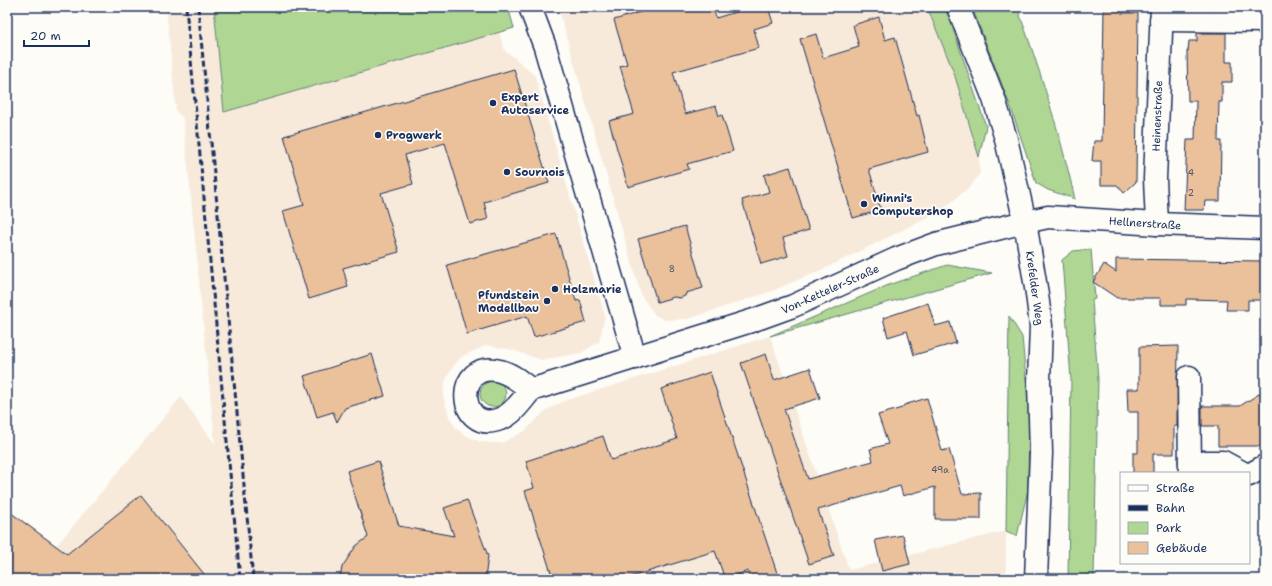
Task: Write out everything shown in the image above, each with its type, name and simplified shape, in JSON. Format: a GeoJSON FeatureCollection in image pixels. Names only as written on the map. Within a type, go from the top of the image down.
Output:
{"type":"FeatureCollection","features":[{"type":"Feature","properties":{"kind":"street"},"geometry":{"type":"LineString","coordinates":[[530,7],[545,47],[636,358]]}},
{"type":"Feature","properties":{"kind":"street","name":"Krefelder Weg"},"geometry":{"type":"LineString","coordinates":[[958,7],[994,99],[1006,139],[1025,222],[1041,326],[1039,382],[1040,453],[1036,579]]}},
{"type":"Feature","properties":{"kind":"street"},"geometry":{"type":"LineString","coordinates":[[1162,13],[1265,21]]}},
{"type":"Feature","properties":{"kind":"street","name":"Heinenstraße"},"geometry":{"type":"LineString","coordinates":[[1157,224],[1155,180],[1162,13]]}},
{"type":"Feature","properties":{"kind":"street","name":"Hellnerstraße"},"geometry":{"type":"LineString","coordinates":[[1025,222],[1048,217],[1157,224],[1265,228]]}},
{"type":"Feature","properties":{"kind":"street","name":"Von-Ketteler-Straße"},"geometry":{"type":"LineString","coordinates":[[531,390],[751,322],[793,306],[925,248],[1025,222]]}},
{"type":"Feature","properties":{"kind":"street"},"geometry":{"type":"LineString","coordinates":[[1189,378],[1190,468],[1223,462],[1241,472]]}},
{"type":"Feature","properties":{"kind":"street"},"geometry":{"type":"LineString","coordinates":[[1250,474],[1265,466]]}},
{"type":"Feature","properties":{"kind":"shaded area"},"geometry":{"type":"Polygon","coordinates":[[[166,7],[214,7],[224,112],[499,32],[505,51],[535,76],[605,316],[599,342],[581,353],[541,360],[513,350],[487,345],[461,357],[452,368],[445,382],[443,396],[449,416],[455,427],[463,434],[480,442],[502,443],[525,431],[545,411],[564,401],[770,336],[849,570],[1006,531],[1006,579],[7,579],[7,509],[57,545],[181,397],[215,444],[183,118],[176,111],[166,7]]]}},
{"type":"Feature","properties":{"kind":"shaded area"},"geometry":{"type":"Polygon","coordinates":[[[552,7],[927,7],[954,73],[979,157],[980,173],[972,185],[941,211],[828,267],[772,291],[688,319],[665,320],[655,315],[641,295],[560,14],[553,11],[552,7]]]}},
{"type":"Feature","properties":{"kind":"green space"},"geometry":{"type":"Polygon","coordinates":[[[214,7],[301,7],[304,11],[334,7],[508,7],[514,28],[224,112],[214,7]]]}},
{"type":"Feature","properties":{"kind":"green space"},"geometry":{"type":"Polygon","coordinates":[[[927,7],[944,7],[949,17],[986,126],[979,157],[954,73],[927,7]]]}},
{"type":"Feature","properties":{"kind":"green space"},"geometry":{"type":"Polygon","coordinates":[[[972,7],[1017,7],[1049,102],[1075,199],[1048,190],[1036,183],[1011,108],[972,7]]]}},
{"type":"Feature","properties":{"kind":"green space"},"geometry":{"type":"Polygon","coordinates":[[[1091,249],[1095,299],[1092,300],[1098,379],[1094,579],[1068,579],[1071,379],[1062,260],[1073,251],[1091,249]]]}},
{"type":"Feature","properties":{"kind":"green space"},"geometry":{"type":"Polygon","coordinates":[[[947,265],[992,273],[770,336],[891,284],[947,265]]]}},
{"type":"Feature","properties":{"kind":"green space"},"geometry":{"type":"Polygon","coordinates":[[[1009,316],[1022,337],[1029,410],[1028,490],[1017,536],[1006,531],[1009,316]]]}},
{"type":"Feature","properties":{"kind":"green space"},"geometry":{"type":"Polygon","coordinates":[[[493,381],[502,385],[506,394],[502,403],[493,407],[484,403],[480,394],[484,385],[493,381]]]}},
{"type":"Feature","properties":{"kind":"water"},"geometry":{"type":"Polygon","coordinates":[[[301,7],[334,7],[304,11],[301,7]]]}},
{"type":"Feature","properties":{"kind":"building"},"geometry":{"type":"Polygon","coordinates":[[[657,7],[713,7],[716,18],[752,7],[768,7],[773,23],[754,29],[759,48],[673,72],[685,114],[716,106],[719,116],[722,115],[733,151],[687,164],[689,169],[628,187],[609,121],[634,114],[620,66],[627,64],[614,20],[657,7]]]}},
{"type":"Feature","properties":{"kind":"building"},"geometry":{"type":"Polygon","coordinates":[[[1104,7],[1121,7],[1121,13],[1138,13],[1136,182],[1124,193],[1117,185],[1101,185],[1101,161],[1092,161],[1094,141],[1102,141],[1104,7]]]}},
{"type":"Feature","properties":{"kind":"building"},"geometry":{"type":"Polygon","coordinates":[[[879,17],[885,40],[895,37],[917,116],[919,115],[928,152],[869,169],[881,210],[853,218],[800,39],[816,34],[823,58],[859,47],[853,25],[879,17]]]}},
{"type":"Feature","properties":{"kind":"building"},"geometry":{"type":"Polygon","coordinates":[[[1197,33],[1226,33],[1226,62],[1232,62],[1232,82],[1222,82],[1222,102],[1219,102],[1218,141],[1221,141],[1220,201],[1205,201],[1204,210],[1184,210],[1187,140],[1195,140],[1196,101],[1188,101],[1187,51],[1189,41],[1197,41],[1197,33]]]}},
{"type":"Feature","properties":{"kind":"building"},"geometry":{"type":"Polygon","coordinates":[[[514,69],[549,183],[484,202],[488,219],[470,224],[445,143],[405,155],[413,184],[381,193],[399,252],[343,268],[348,287],[309,299],[283,211],[304,205],[284,136],[514,69]]]}},
{"type":"Feature","properties":{"kind":"building"},"geometry":{"type":"Polygon","coordinates":[[[790,167],[809,230],[783,238],[788,256],[761,264],[742,200],[769,192],[764,175],[790,167]]]}},
{"type":"Feature","properties":{"kind":"building"},"geometry":{"type":"Polygon","coordinates":[[[685,226],[703,288],[686,293],[685,296],[680,298],[674,297],[657,302],[638,239],[685,226]]]}},
{"type":"Feature","properties":{"kind":"building"},"geometry":{"type":"Polygon","coordinates":[[[556,234],[576,301],[580,300],[586,322],[534,337],[527,316],[467,334],[447,265],[556,234]]]}},
{"type":"Feature","properties":{"kind":"building"},"geometry":{"type":"Polygon","coordinates":[[[1116,259],[1265,261],[1265,300],[1248,300],[1248,310],[1226,310],[1227,300],[1186,299],[1186,305],[1161,305],[1161,298],[1117,298],[1093,282],[1104,264],[1116,272],[1116,259]]]}},
{"type":"Feature","properties":{"kind":"building"},"geometry":{"type":"Polygon","coordinates":[[[928,303],[935,326],[950,322],[956,343],[914,355],[907,331],[888,337],[883,318],[928,303]]]}},
{"type":"Feature","properties":{"kind":"building"},"geometry":{"type":"Polygon","coordinates":[[[1178,346],[1177,426],[1174,426],[1174,454],[1153,454],[1153,472],[1133,472],[1133,453],[1138,453],[1138,412],[1128,412],[1127,389],[1139,389],[1139,347],[1178,346]]]}},
{"type":"Feature","properties":{"kind":"building"},"geometry":{"type":"Polygon","coordinates":[[[372,354],[385,396],[345,408],[337,422],[333,412],[317,417],[304,376],[372,354]]]}},
{"type":"Feature","properties":{"kind":"building"},"geometry":{"type":"Polygon","coordinates":[[[766,354],[774,380],[810,368],[820,398],[784,409],[808,479],[873,461],[870,449],[888,444],[878,415],[902,408],[904,405],[927,398],[942,451],[949,449],[962,494],[981,493],[981,519],[935,519],[935,487],[903,496],[900,486],[818,510],[834,556],[809,564],[741,363],[766,354]]]}},
{"type":"Feature","properties":{"kind":"building"},"geometry":{"type":"Polygon","coordinates":[[[710,372],[779,579],[749,579],[748,571],[725,579],[715,551],[624,579],[553,579],[525,491],[534,488],[526,461],[603,436],[611,460],[677,439],[661,389],[710,372]]]}},
{"type":"Feature","properties":{"kind":"building"},"geometry":{"type":"Polygon","coordinates":[[[1262,392],[1262,446],[1218,446],[1218,426],[1202,426],[1202,406],[1240,406],[1262,392]]]}},
{"type":"Feature","properties":{"kind":"building"},"geometry":{"type":"Polygon","coordinates":[[[378,461],[399,526],[454,536],[444,508],[467,500],[488,556],[485,579],[340,579],[342,567],[356,546],[368,537],[347,471],[378,461]]]}},
{"type":"Feature","properties":{"kind":"building"},"geometry":{"type":"Polygon","coordinates":[[[141,495],[208,579],[7,579],[7,510],[67,554],[141,495]]]}},
{"type":"Feature","properties":{"kind":"building"},"geometry":{"type":"Polygon","coordinates":[[[903,535],[910,564],[882,571],[875,540],[903,535]]]}},
{"type":"Feature","properties":{"kind":"railway"},"geometry":{"type":"LineString","coordinates":[[186,7],[240,579]]}},
{"type":"Feature","properties":{"kind":"railway"},"geometry":{"type":"LineString","coordinates":[[198,7],[253,579]]}},
{"type":"Feature","properties":{"kind":"place","name":"Expert Autoservice"},"geometry":{"type":"Point","coordinates":[493,103]}},
{"type":"Feature","properties":{"kind":"place","name":"Progwerk"},"geometry":{"type":"Point","coordinates":[378,135]}},
{"type":"Feature","properties":{"kind":"place","name":"Sournois"},"geometry":{"type":"Point","coordinates":[507,172]}},
{"type":"Feature","properties":{"kind":"place","name":"Winni's Computershop"},"geometry":{"type":"Point","coordinates":[864,204]}},
{"type":"Feature","properties":{"kind":"place","name":"Holzmarie"},"geometry":{"type":"Point","coordinates":[555,289]}},
{"type":"Feature","properties":{"kind":"place","name":"Pfundstein Modellbau"},"geometry":{"type":"Point","coordinates":[547,301]}}]}
